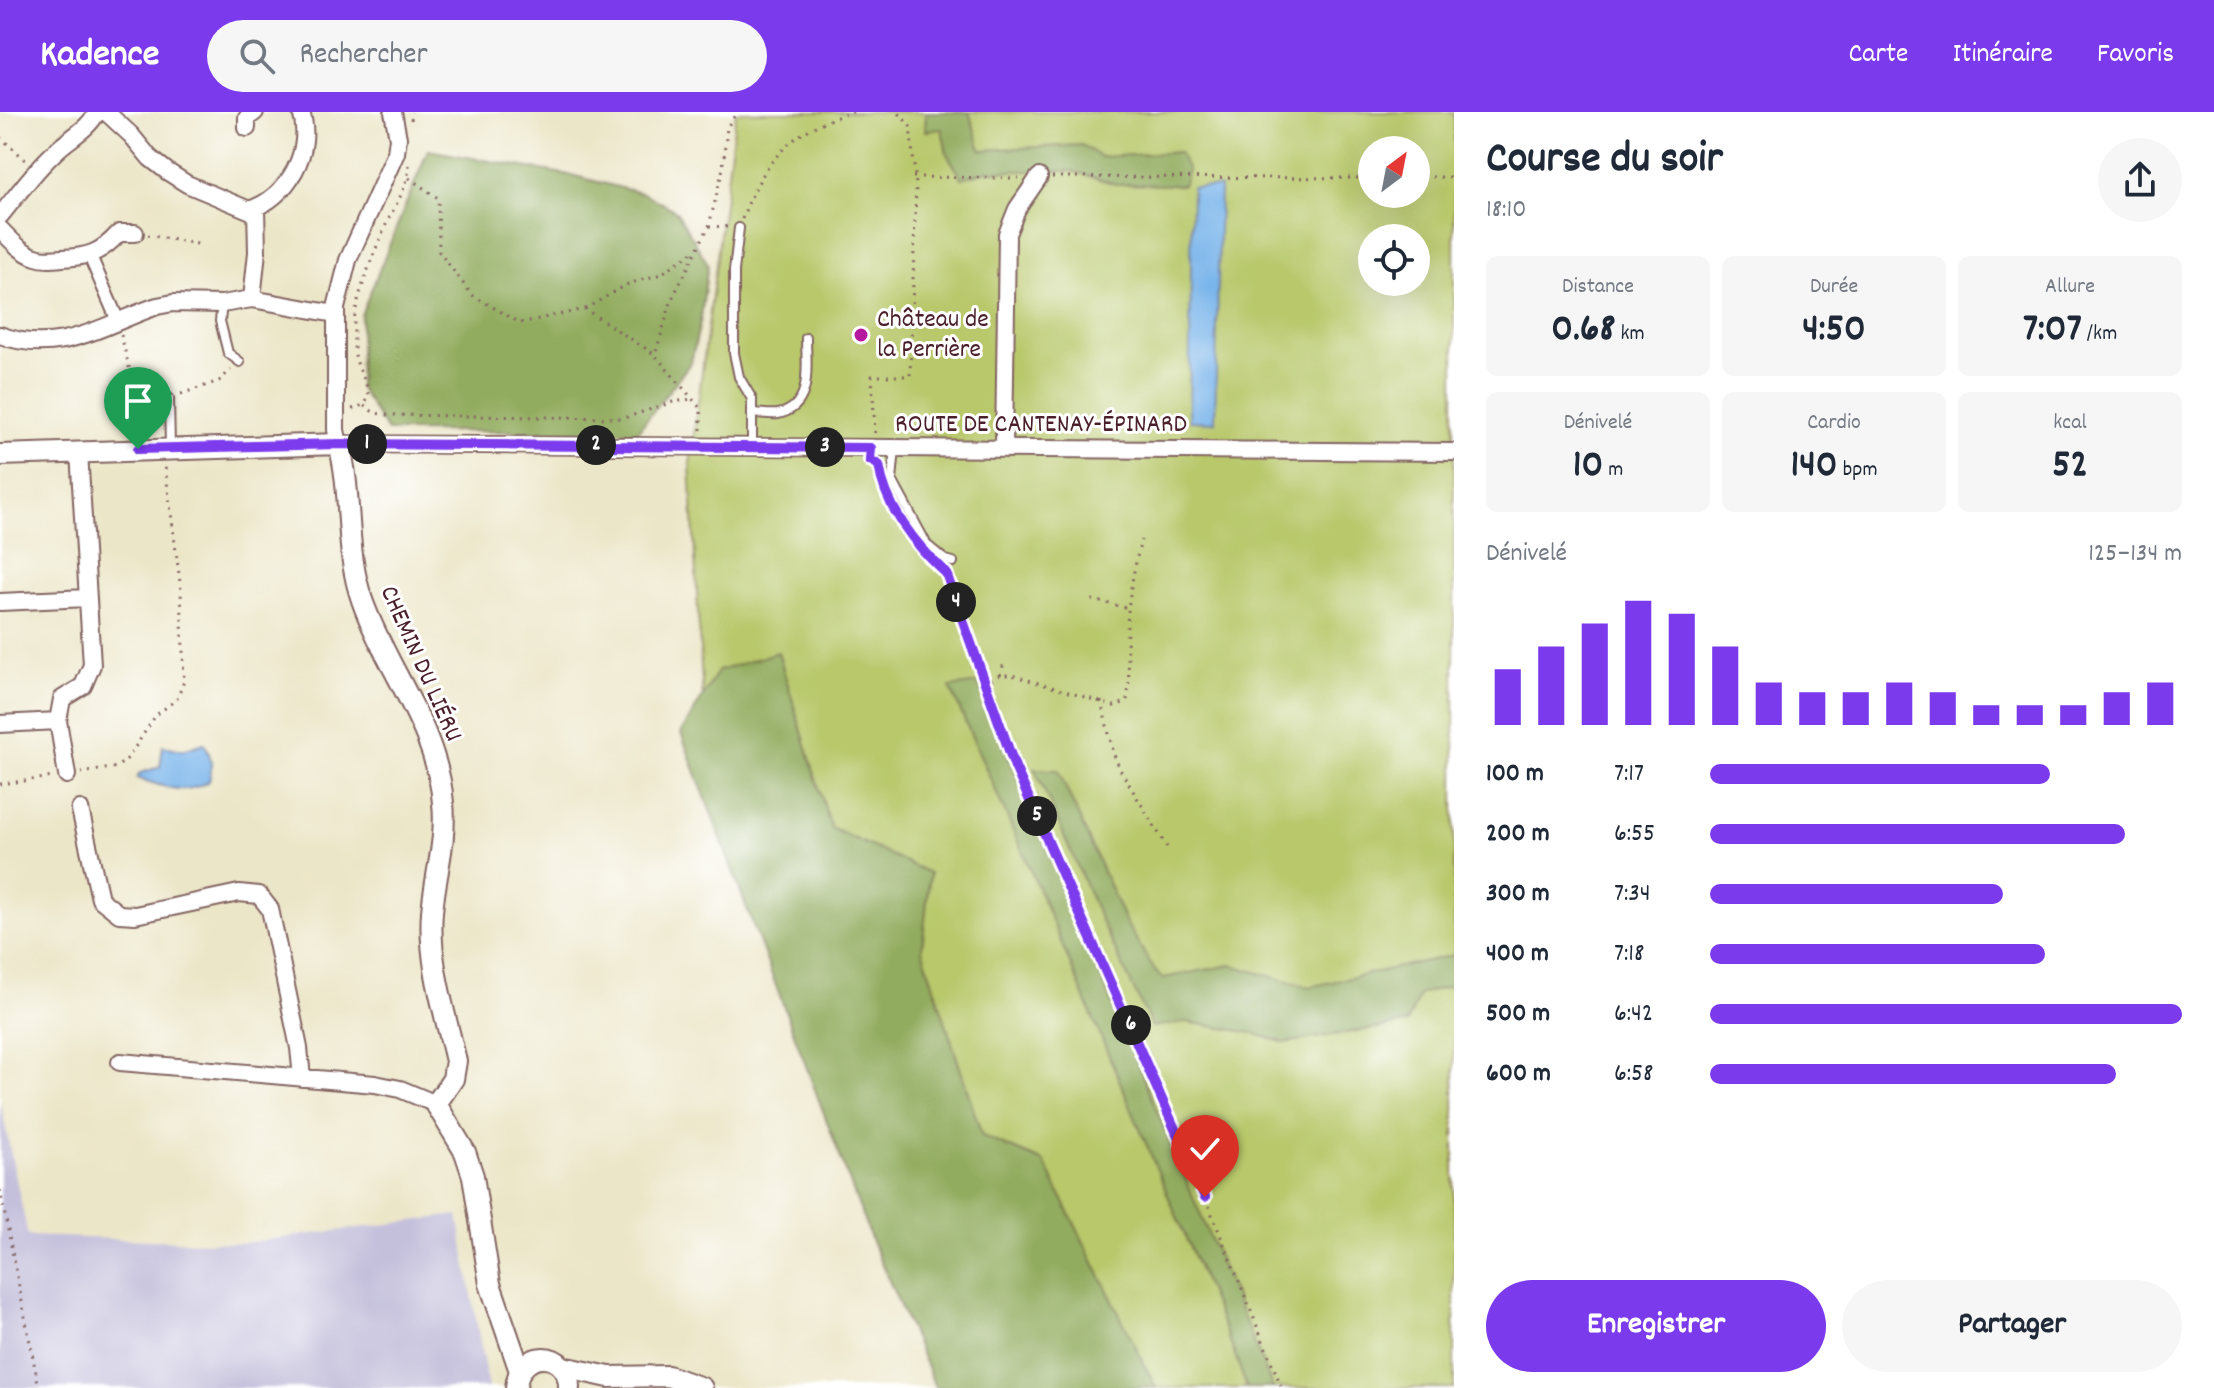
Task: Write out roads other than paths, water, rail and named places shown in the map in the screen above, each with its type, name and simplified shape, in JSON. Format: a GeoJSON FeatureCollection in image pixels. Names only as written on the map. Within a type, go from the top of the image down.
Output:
{"type":"FeatureCollection","features":[{"type":"Feature","properties":{"kind":"street"},"geometry":{"type":"LineString","coordinates":[[0,216],[56,150],[92,121],[97,112]]}},
{"type":"Feature","properties":{"kind":"street"},"geometry":{"type":"LineString","coordinates":[[106,112],[150,158],[168,172],[249,210],[281,189],[298,166],[305,145],[301,112]]}},
{"type":"Feature","properties":{"kind":"street"},"geometry":{"type":"LineString","coordinates":[[247,128],[247,118],[255,112]]}},
{"type":"Feature","properties":{"kind":"street"},"geometry":{"type":"LineString","coordinates":[[0,455],[138,449],[166,456],[339,444],[335,314],[348,260],[396,153],[398,138],[393,112]]}},
{"type":"Feature","properties":{"kind":"street"},"geometry":{"type":"LineString","coordinates":[[1004,448],[1007,234],[1017,209],[1039,177]]}},
{"type":"Feature","properties":{"kind":"street"},"geometry":{"type":"LineString","coordinates":[[252,299],[257,252],[256,208]]}},
{"type":"Feature","properties":{"kind":"street"},"geometry":{"type":"LineString","coordinates":[[0,229],[34,257],[46,259],[90,256],[104,248],[119,233],[135,233]]}},
{"type":"Feature","properties":{"kind":"street"},"geometry":{"type":"LineString","coordinates":[[90,256],[118,321]]}},
{"type":"Feature","properties":{"kind":"street"},"geometry":{"type":"LineString","coordinates":[[0,335],[31,344],[46,344],[173,303],[222,304],[252,299],[335,314]]}},
{"type":"Feature","properties":{"kind":"street","name":"ROUTE DE CANTENAY-ÉPINARD"},"geometry":{"type":"LineString","coordinates":[[339,444],[1454,452]]}},
{"type":"Feature","properties":{"kind":"street","name":"CHEMIN DU LIÉRU"},"geometry":{"type":"LineString","coordinates":[[339,444],[352,564],[361,599],[375,634],[417,711],[428,738],[443,802],[443,841],[432,911],[431,949],[456,1061],[453,1079],[436,1104]]}},
{"type":"Feature","properties":{"kind":"street"},"geometry":{"type":"LineString","coordinates":[[67,775],[58,721],[62,699],[83,686],[92,665],[79,452]]}},
{"type":"Feature","properties":{"kind":"street"},"geometry":{"type":"LineString","coordinates":[[0,602],[88,598]]}},
{"type":"Feature","properties":{"kind":"street"},"geometry":{"type":"LineString","coordinates":[[0,724],[58,721]]}},
{"type":"Feature","properties":{"kind":"street"},"geometry":{"type":"LineString","coordinates":[[80,809],[100,899],[119,914],[135,915],[239,893],[259,895],[270,909],[299,1048],[302,1078]]}},
{"type":"Feature","properties":{"kind":"street"},"geometry":{"type":"LineString","coordinates":[[120,1062],[375,1084],[400,1089],[436,1104],[465,1152],[473,1176],[490,1284],[502,1316],[516,1382]]}},
{"type":"Feature","properties":{"kind":"street"},"geometry":{"type":"LineString","coordinates":[[502,1316],[541,1358]]}},
{"type":"Feature","properties":{"kind":"street"},"geometry":{"type":"LineString","coordinates":[[516,1382],[532,1360],[549,1358],[563,1367],[609,1377],[668,1376],[702,1388]]}},
{"type":"Feature","properties":{"kind":"street"},"geometry":{"type":"LineString","coordinates":[[563,1367],[568,1374],[569,1388]]}},
{"type":"Feature","properties":{"kind":"street"},"geometry":{"type":"LineString","coordinates":[[585,1388],[609,1377]]}},
{"type":"Feature","properties":{"kind":"lane"},"geometry":{"type":"LineString","coordinates":[[739,228],[734,271],[734,353],[739,377],[752,399],[752,446]]}},
{"type":"Feature","properties":{"kind":"lane"},"geometry":{"type":"LineString","coordinates":[[222,304],[220,321],[228,353],[240,362]]}},
{"type":"Feature","properties":{"kind":"lane"},"geometry":{"type":"LineString","coordinates":[[752,413],[778,414],[795,406],[806,390],[806,338]]}},
{"type":"Feature","properties":{"kind":"lane"},"geometry":{"type":"LineString","coordinates":[[166,456],[169,398]]}},
{"type":"Feature","properties":{"kind":"lane"},"geometry":{"type":"LineString","coordinates":[[895,448],[892,480],[927,545],[945,560],[953,562]]}},
{"type":"Feature","properties":{"kind":"water"},"geometry":{"type":"Polygon","coordinates":[[[1192,187],[1220,187],[1215,422],[1189,421],[1192,187]]]}},
{"type":"Feature","properties":{"kind":"water"},"geometry":{"type":"Polygon","coordinates":[[[204,743],[211,770],[209,781],[200,786],[182,789],[165,787],[137,778],[140,773],[160,767],[163,746],[183,750],[204,743]]]}},
{"type":"Feature","properties":{"kind":"place","name":"Château de la Perrière"},"geometry":{"type":"Point","coordinates":[861,335]}}]}
